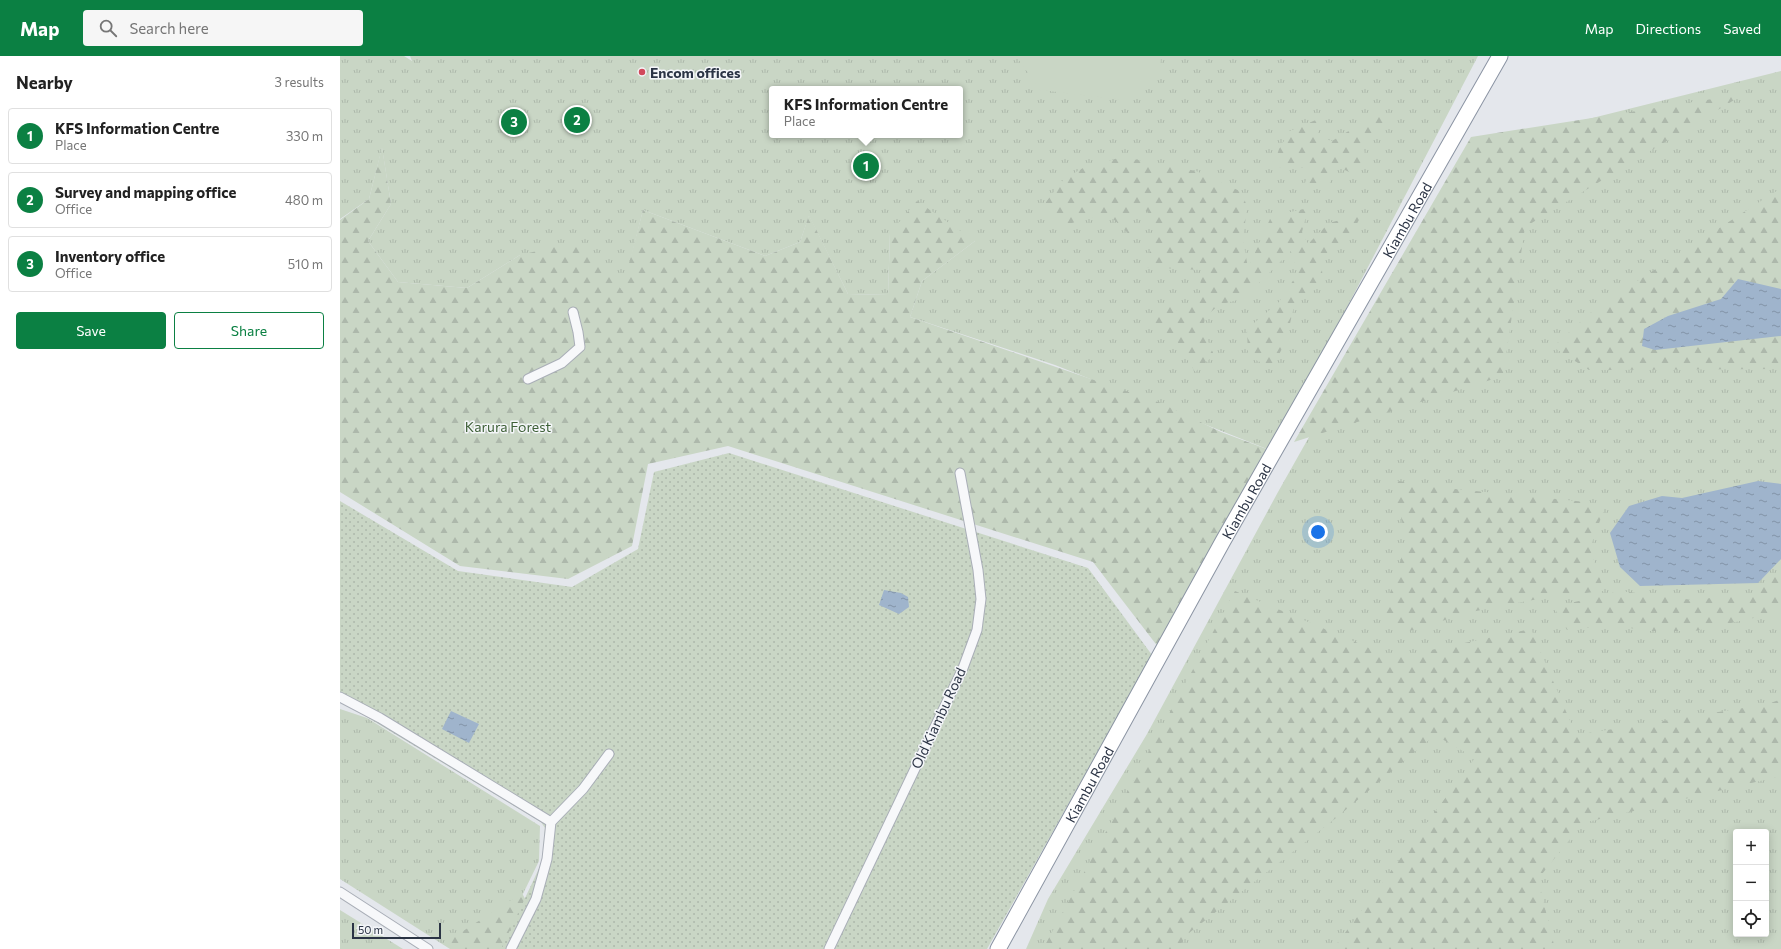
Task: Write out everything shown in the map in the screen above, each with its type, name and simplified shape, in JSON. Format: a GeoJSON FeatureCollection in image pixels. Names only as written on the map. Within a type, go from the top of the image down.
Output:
{"type":"FeatureCollection","features":[{"type":"Feature","properties":{"kind":"highway","name":"Kiambu Road"},"geometry":{"type":"LineString","coordinates":[[998,949],[1223,541],[1500,56]]}},
{"type":"Feature","properties":{"kind":"street"},"geometry":{"type":"LineString","coordinates":[[528,379],[562,363],[580,347],[578,332],[572,312]]}},
{"type":"Feature","properties":{"kind":"street","name":"Old Kiambu Road"},"geometry":{"type":"LineString","coordinates":[[829,949],[959,674],[977,630],[981,599],[978,570],[960,473]]}},
{"type":"Feature","properties":{"kind":"street"},"geometry":{"type":"LineString","coordinates":[[340,697],[386,722],[551,822]]}},
{"type":"Feature","properties":{"kind":"street"},"geometry":{"type":"LineString","coordinates":[[511,949],[536,898],[547,859],[551,822],[583,789],[609,754]]}},
{"type":"Feature","properties":{"kind":"street"},"geometry":{"type":"LineString","coordinates":[[340,892],[428,949]]}},
{"type":"Feature","properties":{"kind":"green space"},"geometry":{"type":"Polygon","coordinates":[[[340,56],[404,56],[412,61],[410,56],[1478,56],[1272,451],[1055,365],[910,317],[922,281],[975,241],[890,233],[888,295],[848,294],[809,216],[800,242],[765,256],[643,210],[623,290],[520,255],[467,288],[398,282],[368,241],[391,204],[382,148],[369,199],[340,219],[340,56]]]}},
{"type":"Feature","properties":{"kind":"green space"},"geometry":{"type":"Polygon","coordinates":[[[1016,56],[1161,56],[1160,71],[1125,100],[1040,90],[1016,56]]]}},
{"type":"Feature","properties":{"kind":"green space"},"geometry":{"type":"Polygon","coordinates":[[[1781,71],[1781,949],[1026,949],[1048,899],[1147,734],[1278,492],[1472,148],[1781,71]]]}},
{"type":"Feature","properties":{"kind":"green space"},"geometry":{"type":"Polygon","coordinates":[[[1744,94],[1525,227],[1503,376],[1294,442],[1471,137],[1744,94]]]}},
{"type":"Feature","properties":{"kind":"green space"},"geometry":{"type":"Polygon","coordinates":[[[1405,110],[1362,144],[1367,160],[1351,173],[1333,164],[1329,188],[1305,183],[1311,168],[1273,167],[1279,149],[1290,131],[1318,119],[1318,137],[1332,141],[1367,120],[1405,110]]]}},
{"type":"Feature","properties":{"kind":"green space","name":"Karura Forest"},"geometry":{"type":"Polygon","coordinates":[[[382,147],[391,204],[368,241],[398,282],[467,288],[520,255],[580,241],[622,290],[643,210],[765,256],[800,242],[809,215],[848,294],[888,295],[890,233],[917,201],[975,241],[922,281],[910,317],[1161,403],[1221,432],[1272,451],[1165,656],[1093,562],[728,446],[648,464],[632,546],[568,579],[460,566],[340,492],[340,220],[369,199],[382,147]]]}},
{"type":"Feature","properties":{"kind":"green space"},"geometry":{"type":"Polygon","coordinates":[[[1122,157],[1196,171],[1242,192],[1247,207],[1243,240],[1248,268],[1270,219],[1286,213],[1308,208],[1302,232],[1308,244],[1329,223],[1362,214],[1350,237],[1321,257],[1323,283],[1294,306],[1286,341],[1272,368],[1248,356],[1247,329],[1279,302],[1298,273],[1291,251],[1244,298],[1219,305],[1205,317],[1203,330],[1214,355],[1195,372],[1177,341],[1150,320],[1167,300],[1182,316],[1200,294],[1201,270],[1143,267],[1160,231],[1147,211],[1131,209],[1130,235],[1107,213],[1058,227],[1042,207],[1064,179],[1083,168],[1122,157]]]}},
{"type":"Feature","properties":{"kind":"green space"},"geometry":{"type":"Polygon","coordinates":[[[1781,188],[1781,369],[1589,370],[1553,347],[1597,307],[1781,188]]]}},
{"type":"Feature","properties":{"kind":"green space"},"geometry":{"type":"Polygon","coordinates":[[[729,453],[1088,568],[1152,655],[987,949],[501,949],[542,862],[545,828],[541,822],[340,701],[340,501],[458,571],[572,587],[638,549],[654,472],[729,453]]]}},
{"type":"Feature","properties":{"kind":"green space"},"geometry":{"type":"Polygon","coordinates":[[[1391,480],[1455,489],[1586,502],[1605,507],[1590,548],[1604,591],[1548,597],[1471,612],[1403,633],[1384,612],[1407,540],[1391,480]]]}},
{"type":"Feature","properties":{"kind":"green space"},"geometry":{"type":"Polygon","coordinates":[[[1781,569],[1781,610],[1776,613],[1695,631],[1643,631],[1618,625],[1567,630],[1554,607],[1620,591],[1693,600],[1755,593],[1781,569]]]}},
{"type":"Feature","properties":{"kind":"green space"},"geometry":{"type":"Polygon","coordinates":[[[1235,591],[1393,658],[1531,629],[1576,735],[1768,704],[1781,699],[1781,776],[1583,823],[1538,879],[1555,949],[1495,949],[1489,946],[1482,949],[1333,949],[1475,758],[1435,735],[1336,818],[1189,933],[1177,949],[1043,949],[1235,591]]]}},
{"type":"Feature","properties":{"kind":"green space"},"geometry":{"type":"Polygon","coordinates":[[[340,709],[367,718],[540,826],[539,861],[496,949],[450,949],[340,879],[340,709]]]}},
{"type":"Feature","properties":{"kind":"green space"},"geometry":{"type":"Polygon","coordinates":[[[522,893],[543,933],[540,949],[455,949],[443,944],[522,893]]]}},
{"type":"Feature","properties":{"kind":"green space"},"geometry":{"type":"Polygon","coordinates":[[[340,910],[403,949],[340,949],[340,910]]]}},
{"type":"Feature","properties":{"kind":"water"},"geometry":{"type":"Polygon","coordinates":[[[1738,279],[1781,289],[1781,336],[1655,350],[1642,346],[1644,329],[1668,316],[1721,299],[1738,279]]]}},
{"type":"Feature","properties":{"kind":"water"},"geometry":{"type":"Polygon","coordinates":[[[1758,481],[1781,484],[1781,559],[1758,583],[1640,586],[1620,567],[1610,533],[1629,506],[1662,496],[1682,498],[1758,481]]]}},
{"type":"Feature","properties":{"kind":"water"},"geometry":{"type":"Polygon","coordinates":[[[884,590],[901,593],[908,597],[909,607],[899,614],[879,605],[884,590]]]}},
{"type":"Feature","properties":{"kind":"water"},"geometry":{"type":"Polygon","coordinates":[[[451,711],[479,724],[469,743],[442,729],[451,711]]]}},
{"type":"Feature","properties":{"kind":"place","name":"Encom offices"},"geometry":{"type":"Point","coordinates":[642,72]}},
{"type":"Feature","properties":{"kind":"place","name":"Survey and mapping office"},"geometry":{"type":"Point","coordinates":[577,120]}},
{"type":"Feature","properties":{"kind":"place","name":"Inventory office"},"geometry":{"type":"Point","coordinates":[514,122]}},
{"type":"Feature","properties":{"kind":"place","name":"KFS Information Centre"},"geometry":{"type":"Point","coordinates":[866,166]}}]}
